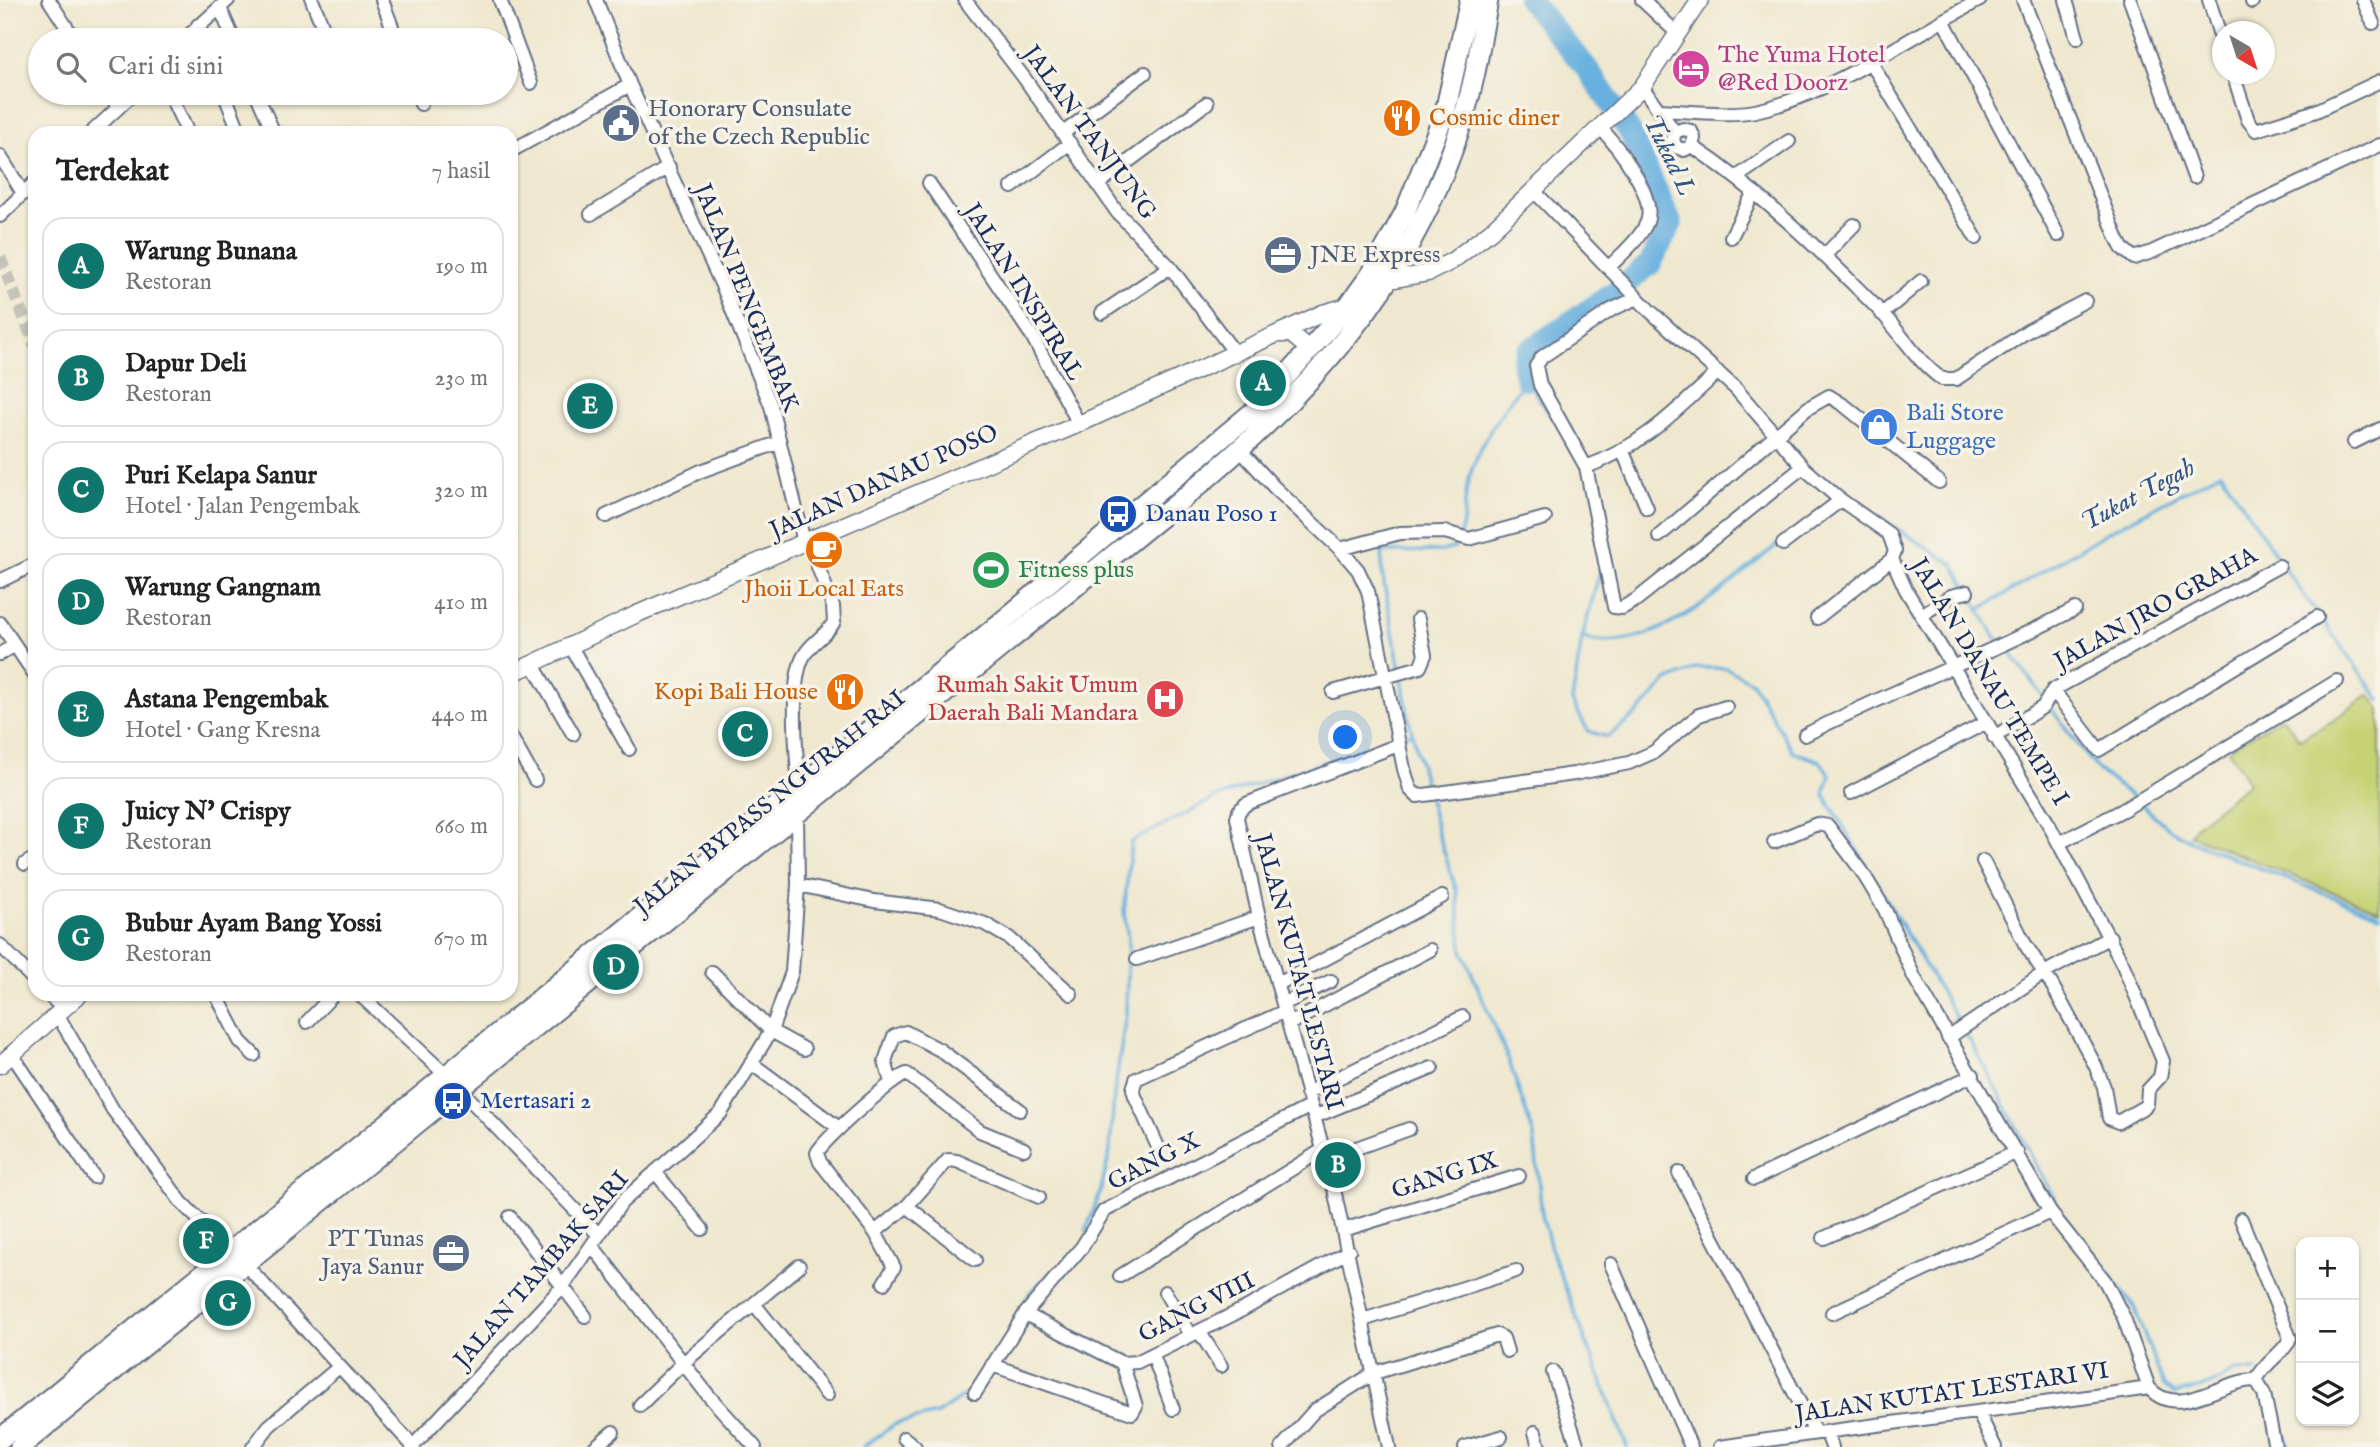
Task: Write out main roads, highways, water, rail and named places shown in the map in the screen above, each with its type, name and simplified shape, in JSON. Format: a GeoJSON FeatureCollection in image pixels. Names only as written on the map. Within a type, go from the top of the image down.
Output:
{"type":"FeatureCollection","features":[{"type":"Feature","properties":{"kind":"highway","name":"JALAN BYPASS NGURAH RAI"},"geometry":{"type":"LineString","coordinates":[[453,1082],[797,814],[903,716],[1224,439],[1311,351],[1372,273],[1430,154],[1456,70],[1470,0]]}},
{"type":"Feature","properties":{"kind":"highway","name":"JALAN BYPASS NGURAH RAI"},"geometry":{"type":"LineString","coordinates":[[20,1447],[239,1258],[453,1082],[799,789],[903,716],[1241,450],[1310,383],[1390,281],[1426,215],[1448,162],[1476,70],[1488,0]]}},
{"type":"Feature","properties":{"kind":"highway","name":"JALAN BYPASS NGURAH RAI"},"geometry":{"type":"LineString","coordinates":[[0,1439],[239,1258]]}},
{"type":"Feature","properties":{"kind":"waterway","name":"Tukad L"},"geometry":{"type":"LineString","coordinates":[[1526,379],[1523,364],[1527,352],[1615,292],[1650,264],[1671,224],[1630,132],[1585,66],[1529,0]]}},
{"type":"Feature","properties":{"kind":"waterway"},"geometry":{"type":"LineString","coordinates":[[1549,413],[1526,379],[1479,451],[1469,478],[1462,529],[1455,547],[1443,551],[1382,552],[1382,572],[1410,724],[1437,830],[1457,892],[1462,950],[1509,1061],[1534,1136],[1542,1215],[1553,1256],[1627,1447]]}},
{"type":"Feature","properties":{"kind":"waterway","name":"Tukat Tegah"},"geometry":{"type":"LineString","coordinates":[[1979,610],[2108,532],[2221,472],[2286,570],[2380,700]]}},
{"type":"Feature","properties":{"kind":"waterway"},"geometry":{"type":"LineString","coordinates":[[1843,491],[1852,500],[1953,564],[1995,637],[2002,642]]}},
{"type":"Feature","properties":{"kind":"waterway"},"geometry":{"type":"LineString","coordinates":[[1582,638],[1609,642],[1636,637],[1663,627],[1714,595],[1781,542]]}},
{"type":"Feature","properties":{"kind":"waterway"},"geometry":{"type":"LineString","coordinates":[[1601,567],[1582,638],[1572,701],[1588,731],[1607,737],[1638,713],[1667,681],[1697,668],[1726,668],[1752,682],[1793,752],[1820,761],[1830,775],[1824,794],[1980,1058],[2061,1212],[2133,1305],[2164,1386],[2175,1394],[2210,1385],[2235,1371],[2257,1371]]}},
{"type":"Feature","properties":{"kind":"waterway"},"geometry":{"type":"LineString","coordinates":[[2007,648],[2041,694]]}},
{"type":"Feature","properties":{"kind":"waterway"},"geometry":{"type":"LineString","coordinates":[[2052,710],[2097,769],[2134,798]]}},
{"type":"Feature","properties":{"kind":"waterway"},"geometry":{"type":"LineString","coordinates":[[1086,1230],[1101,1190],[1110,1151],[1114,1094],[1126,1015],[1128,940],[1124,911],[1131,842],[1215,798],[1412,733]]}},
{"type":"Feature","properties":{"kind":"waterway"},"geometry":{"type":"LineString","coordinates":[[2140,803],[2168,828],[2193,842],[2380,915]]}},
{"type":"Feature","properties":{"kind":"waterway"},"geometry":{"type":"LineString","coordinates":[[1019,1313],[1030,1292],[1056,1269]]}},
{"type":"Feature","properties":{"kind":"waterway"},"geometry":{"type":"LineString","coordinates":[[2263,1376],[2270,1395]]}},
{"type":"Feature","properties":{"kind":"waterway"},"geometry":{"type":"LineString","coordinates":[[863,1447],[895,1424],[937,1414],[971,1391]]}},
{"type":"Feature","properties":{"kind":"waterway"},"geometry":{"type":"LineString","coordinates":[[2272,1402],[2289,1447]]}},
{"type":"Feature","properties":{"kind":"tunnel"},"geometry":{"type":"LineString","coordinates":[[0,257],[28,328]]}},
{"type":"Feature","properties":{"kind":"place","name":"The Yuma Hotel @Red Doorz"},"geometry":{"type":"Point","coordinates":[1691,69]}},
{"type":"Feature","properties":{"kind":"place","name":"Cosmic diner"},"geometry":{"type":"Point","coordinates":[1402,118]}},
{"type":"Feature","properties":{"kind":"place","name":"Honorary Consulate of the Czech Republic"},"geometry":{"type":"Point","coordinates":[621,123]}},
{"type":"Feature","properties":{"kind":"place","name":"JNE Express"},"geometry":{"type":"Point","coordinates":[1283,255]}},
{"type":"Feature","properties":{"kind":"place","name":"Warung Bunana"},"geometry":{"type":"Point","coordinates":[1263,383]}},
{"type":"Feature","properties":{"kind":"place","name":"Astana Pengembak"},"geometry":{"type":"Point","coordinates":[590,406]}},
{"type":"Feature","properties":{"kind":"place","name":"Bali Store Luggage"},"geometry":{"type":"Point","coordinates":[1879,427]}},
{"type":"Feature","properties":{"kind":"place","name":"Danau Poso 1"},"geometry":{"type":"Point","coordinates":[1118,514]}},
{"type":"Feature","properties":{"kind":"place","name":"Jhoii Local Eats"},"geometry":{"type":"Point","coordinates":[824,550]}},
{"type":"Feature","properties":{"kind":"place","name":"Fitness plus"},"geometry":{"type":"Point","coordinates":[991,570]}},
{"type":"Feature","properties":{"kind":"place","name":"Kopi Bali House"},"geometry":{"type":"Point","coordinates":[845,692]}},
{"type":"Feature","properties":{"kind":"place","name":"Rumah Sakit Umum Daerah Bali Mandara"},"geometry":{"type":"Point","coordinates":[1165,699]}},
{"type":"Feature","properties":{"kind":"place","name":"Puri Kelapa Sanur"},"geometry":{"type":"Point","coordinates":[745,734]}},
{"type":"Feature","properties":{"kind":"place","name":"Warung Gangnam"},"geometry":{"type":"Point","coordinates":[616,967]}},
{"type":"Feature","properties":{"kind":"place","name":"Mertasari 2"},"geometry":{"type":"Point","coordinates":[453,1101]}},
{"type":"Feature","properties":{"kind":"place","name":"Dapur Deli"},"geometry":{"type":"Point","coordinates":[1338,1165]}},
{"type":"Feature","properties":{"kind":"place","name":"Juicy N' Crispy"},"geometry":{"type":"Point","coordinates":[206,1241]}},
{"type":"Feature","properties":{"kind":"place","name":"PT Tunas Jaya Sanur"},"geometry":{"type":"Point","coordinates":[451,1253]}},
{"type":"Feature","properties":{"kind":"place","name":"Bubur Ayam Bang Yossi"},"geometry":{"type":"Point","coordinates":[228,1303]}}]}
